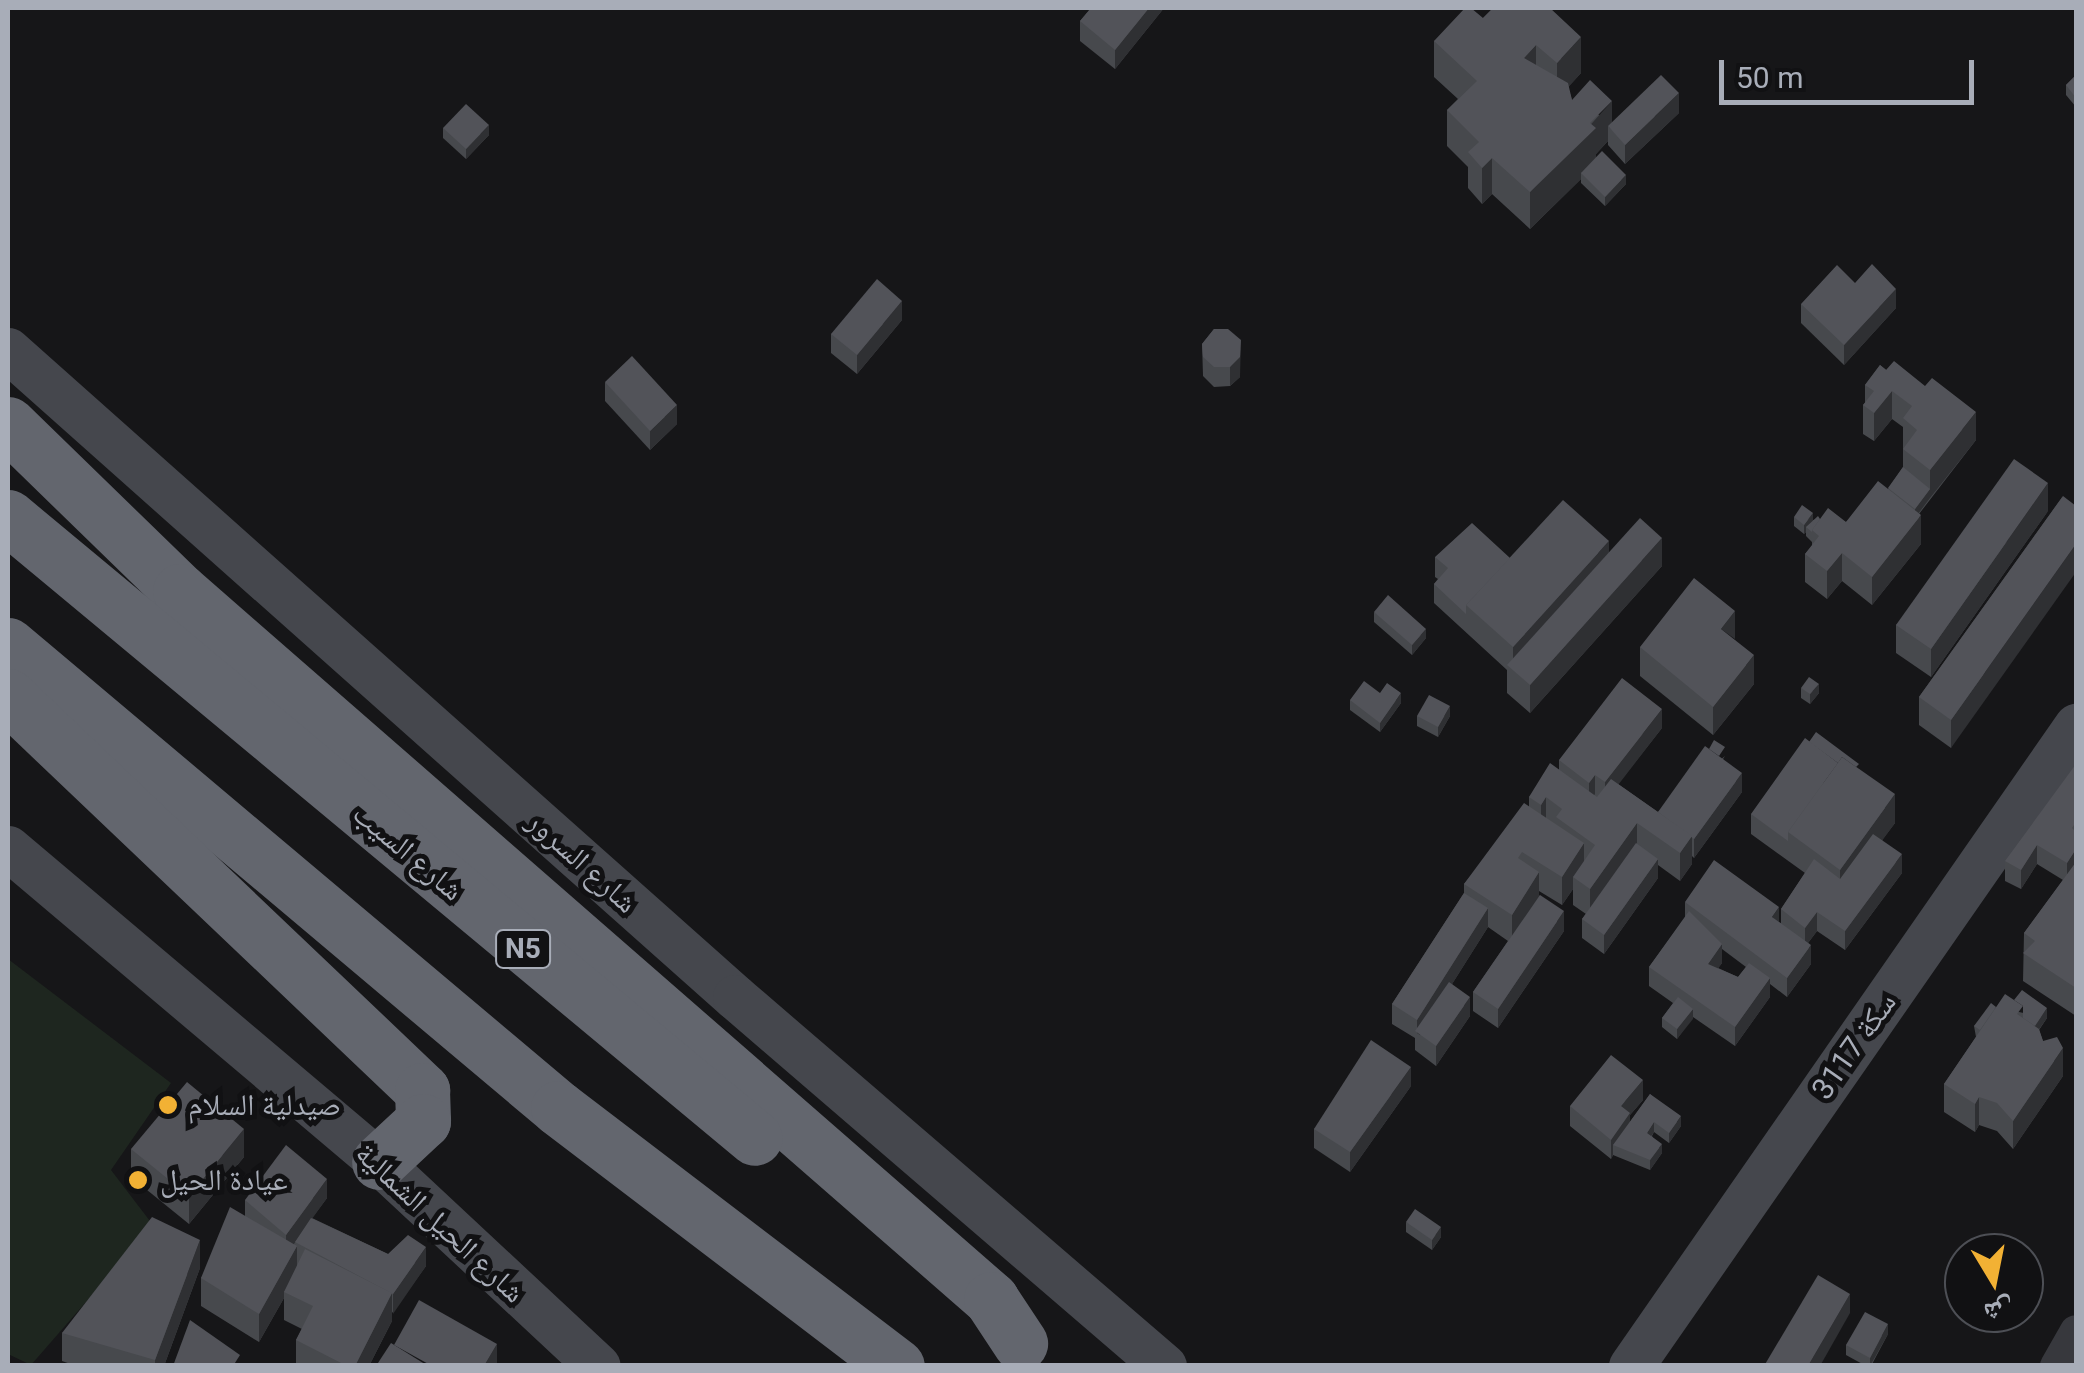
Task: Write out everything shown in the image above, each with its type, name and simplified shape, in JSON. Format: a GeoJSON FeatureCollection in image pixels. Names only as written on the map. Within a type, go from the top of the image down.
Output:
{"type":"FeatureCollection","features":[{"type":"Feature","properties":{"kind":"highway"},"geometry":{"type":"LineString","coordinates":[[8,424],[180,590],[992,1299],[1035,1354]]}},
{"type":"Feature","properties":{"kind":"highway","name":"شارع السيب"},"geometry":{"type":"LineString","coordinates":[[8,517],[675,1076],[1035,1354]]}},
{"type":"Feature","properties":{"kind":"highway"},"geometry":{"type":"LineString","coordinates":[[8,645],[558,1108],[897,1366]]}},
{"type":"Feature","properties":{"kind":"highway"},"geometry":{"type":"LineString","coordinates":[[8,696],[422,1090],[423,1121],[379,1162]]}},
{"type":"Feature","properties":{"kind":"street","name":"شارع السرور"},"geometry":{"type":"LineString","coordinates":[[8,350],[735,997],[1164,1366]]}},
{"type":"Feature","properties":{"kind":"street","name":"سكة 3117"},"geometry":{"type":"LineString","coordinates":[[1632,1366],[2076,726]]}},
{"type":"Feature","properties":{"kind":"street","name":"شارع الحيل الشمالية"},"geometry":{"type":"LineString","coordinates":[[8,848],[379,1162],[573,1358]]}},
{"type":"Feature","properties":{"kind":"street"},"geometry":{"type":"LineString","coordinates":[[2056,1366],[2076,1330]]}},
{"type":"Feature","properties":{"kind":"shaded area"},"geometry":{"type":"Polygon","coordinates":[[[8,959],[171,1083],[111,1170],[153,1225],[31,1365],[8,1354],[8,959]]]}},
{"type":"Feature","properties":{"kind":"building"},"geometry":{"type":"Polygon","coordinates":[[[1091,8],[1149,8],[1115,50],[1080,21],[1091,8]]]}},
{"type":"Feature","properties":{"kind":"building"},"geometry":{"type":"Polygon","coordinates":[[[1465,8],[1483,18],[1493,8],[1550,8],[1581,37],[1557,63],[1536,45],[1524,58],[1568,83],[1572,100],[1590,80],[1612,101],[1590,123],[1596,128],[1530,192],[1492,158],[1482,168],[1468,152],[1479,142],[1447,110],[1477,81],[1434,41],[1465,8]]]}},
{"type":"Feature","properties":{"kind":"building"},"geometry":{"type":"Polygon","coordinates":[[[1661,75],[1679,93],[1625,145],[1608,126],[1661,75]]]}},
{"type":"Feature","properties":{"kind":"building"},"geometry":{"type":"Polygon","coordinates":[[[2076,75],[2076,98],[2066,85],[2076,75]]]}},
{"type":"Feature","properties":{"kind":"building"},"geometry":{"type":"Polygon","coordinates":[[[466,104],[489,125],[466,149],[443,128],[466,104]]]}},
{"type":"Feature","properties":{"kind":"building"},"geometry":{"type":"Polygon","coordinates":[[[1602,151],[1626,175],[1605,197],[1581,173],[1602,151]]]}},
{"type":"Feature","properties":{"kind":"building"},"geometry":{"type":"Polygon","coordinates":[[[1872,264],[1896,289],[1844,345],[1801,304],[1837,265],[1855,283],[1872,264]]]}},
{"type":"Feature","properties":{"kind":"building"},"geometry":{"type":"Polygon","coordinates":[[[877,279],[902,301],[857,355],[831,334],[877,279]]]}},
{"type":"Feature","properties":{"kind":"building"},"geometry":{"type":"Polygon","coordinates":[[[1214,329],[1228,329],[1241,340],[1240,357],[1230,367],[1214,367],[1203,357],[1202,344],[1214,329]]]}},
{"type":"Feature","properties":{"kind":"building"},"geometry":{"type":"Polygon","coordinates":[[[632,356],[677,405],[650,431],[605,382],[632,356]]]}},
{"type":"Feature","properties":{"kind":"building"},"geometry":{"type":"Polygon","coordinates":[[[1894,361],[1925,386],[1932,378],[1976,412],[1930,470],[1903,449],[1917,430],[1903,418],[1912,406],[1892,391],[1874,413],[1863,405],[1874,391],[1865,385],[1880,365],[1886,370],[1894,361]]]}},
{"type":"Feature","properties":{"kind":"building"},"geometry":{"type":"Polygon","coordinates":[[[2014,459],[2048,483],[1931,649],[1896,625],[2014,459]]]}},
{"type":"Feature","properties":{"kind":"building"},"geometry":{"type":"Polygon","coordinates":[[[1903,467],[1930,489],[1915,509],[1888,488],[1903,467]]]}},
{"type":"Feature","properties":{"kind":"building"},"geometry":{"type":"Polygon","coordinates":[[[1878,481],[1921,515],[1872,577],[1842,553],[1827,571],[1805,554],[1819,536],[1812,530],[1828,508],[1846,522],[1878,481]]]}},
{"type":"Feature","properties":{"kind":"building"},"geometry":{"type":"Polygon","coordinates":[[[2063,496],[2076,506],[2076,544],[1951,720],[1919,697],[2063,496]]]}},
{"type":"Feature","properties":{"kind":"building"},"geometry":{"type":"Polygon","coordinates":[[[1563,500],[1609,541],[1513,647],[1466,605],[1563,500]]]}},
{"type":"Feature","properties":{"kind":"building"},"geometry":{"type":"Polygon","coordinates":[[[1802,505],[1813,513],[1804,525],[1794,517],[1802,505]]]}},
{"type":"Feature","properties":{"kind":"building"},"geometry":{"type":"Polygon","coordinates":[[[1818,516],[1820,519],[1812,532],[1806,527],[1818,516]]]}},
{"type":"Feature","properties":{"kind":"building"},"geometry":{"type":"Polygon","coordinates":[[[1640,518],[1662,538],[1530,685],[1507,665],[1640,518]]]}},
{"type":"Feature","properties":{"kind":"building"},"geometry":{"type":"Polygon","coordinates":[[[1472,523],[1510,558],[1466,605],[1466,614],[1434,584],[1448,568],[1435,557],[1472,523]]]}},
{"type":"Feature","properties":{"kind":"building"},"geometry":{"type":"Polygon","coordinates":[[[1694,578],[1735,611],[1721,629],[1754,655],[1713,707],[1640,647],[1694,578]]]}},
{"type":"Feature","properties":{"kind":"building"},"geometry":{"type":"Polygon","coordinates":[[[1388,595],[1426,629],[1412,645],[1374,612],[1388,595]]]}},
{"type":"Feature","properties":{"kind":"building"},"geometry":{"type":"Polygon","coordinates":[[[1809,677],[1819,684],[1810,694],[1801,688],[1809,677]]]}},
{"type":"Feature","properties":{"kind":"building"},"geometry":{"type":"Polygon","coordinates":[[[1622,678],[1662,709],[1605,782],[1595,775],[1589,783],[1559,760],[1622,678]]]}},
{"type":"Feature","properties":{"kind":"building"},"geometry":{"type":"Polygon","coordinates":[[[1364,681],[1380,693],[1387,683],[1401,693],[1380,723],[1350,700],[1364,681]]]}},
{"type":"Feature","properties":{"kind":"building"},"geometry":{"type":"Polygon","coordinates":[[[1429,695],[1450,706],[1438,727],[1417,716],[1429,695]]]}},
{"type":"Feature","properties":{"kind":"building"},"geometry":{"type":"Polygon","coordinates":[[[1816,732],[1859,764],[1856,767],[1842,757],[1838,763],[1809,742],[1816,732]]]}},
{"type":"Feature","properties":{"kind":"building"},"geometry":{"type":"Polygon","coordinates":[[[1805,738],[1838,763],[1788,832],[1788,841],[1751,814],[1805,738]]]}},
{"type":"Feature","properties":{"kind":"building"},"geometry":{"type":"Polygon","coordinates":[[[1714,740],[1725,747],[1719,756],[1709,749],[1714,740]]]}},
{"type":"Feature","properties":{"kind":"building"},"geometry":{"type":"Polygon","coordinates":[[[1705,746],[1742,773],[1694,839],[1658,812],[1705,746]]]}},
{"type":"Feature","properties":{"kind":"building"},"geometry":{"type":"Polygon","coordinates":[[[1842,757],[1895,794],[1840,870],[1788,832],[1842,757]]]}},
{"type":"Feature","properties":{"kind":"building"},"geometry":{"type":"Polygon","coordinates":[[[1550,763],[1597,797],[1611,779],[1692,836],[1680,853],[1637,823],[1590,889],[1573,877],[1595,845],[1556,817],[1562,809],[1546,797],[1541,805],[1529,797],[1550,763]]]}},
{"type":"Feature","properties":{"kind":"building"},"geometry":{"type":"Polygon","coordinates":[[[2076,764],[2076,822],[2072,828],[2076,832],[2076,849],[2067,863],[2037,845],[2021,870],[2005,861],[2076,764]]]}},
{"type":"Feature","properties":{"kind":"building"},"geometry":{"type":"Polygon","coordinates":[[[1524,803],[1584,843],[1562,877],[1522,852],[1518,858],[1539,872],[1512,915],[1464,884],[1524,803]]]}},
{"type":"Feature","properties":{"kind":"building"},"geometry":{"type":"Polygon","coordinates":[[[1873,834],[1902,854],[1845,931],[1817,912],[1805,928],[1781,909],[1814,859],[1840,879],[1873,834]]]}},
{"type":"Feature","properties":{"kind":"building"},"geometry":{"type":"Polygon","coordinates":[[[1636,843],[1658,859],[1604,935],[1582,919],[1636,843]]]}},
{"type":"Feature","properties":{"kind":"building"},"geometry":{"type":"Polygon","coordinates":[[[1714,860],[1779,907],[1772,917],[1811,945],[1787,978],[1685,902],[1714,860]]]}},
{"type":"Feature","properties":{"kind":"building"},"geometry":{"type":"Polygon","coordinates":[[[2076,862],[2076,988],[2023,953],[2035,941],[2024,933],[2076,862]]]}},
{"type":"Feature","properties":{"kind":"building"},"geometry":{"type":"Polygon","coordinates":[[[1464,893],[1488,908],[1417,1020],[1392,1004],[1464,893]]]}},
{"type":"Feature","properties":{"kind":"building"},"geometry":{"type":"Polygon","coordinates":[[[1540,895],[1564,911],[1498,1009],[1473,992],[1540,895]]]}},
{"type":"Feature","properties":{"kind":"building"},"geometry":{"type":"Polygon","coordinates":[[[1689,911],[1722,944],[1708,964],[1738,977],[1749,963],[1770,978],[1735,1027],[1649,967],[1689,911]]]}},
{"type":"Feature","properties":{"kind":"building"},"geometry":{"type":"Polygon","coordinates":[[[1449,982],[1470,997],[1436,1046],[1415,1031],[1449,982]]]}},
{"type":"Feature","properties":{"kind":"building"},"geometry":{"type":"Polygon","coordinates":[[[2022,990],[2047,1008],[2035,1026],[2023,1018],[2023,1006],[2014,1000],[2022,990]]]}},
{"type":"Feature","properties":{"kind":"building"},"geometry":{"type":"Polygon","coordinates":[[[2005,994],[2023,1006],[2017,1014],[2039,1029],[2043,1041],[2057,1037],[2063,1048],[2013,1121],[1997,1103],[1979,1097],[1975,1104],[1944,1084],[2005,994]]]}},
{"type":"Feature","properties":{"kind":"building"},"geometry":{"type":"Polygon","coordinates":[[[1678,997],[1693,1009],[1677,1029],[1662,1018],[1678,997]]]}},
{"type":"Feature","properties":{"kind":"building"},"geometry":{"type":"Polygon","coordinates":[[[1991,1003],[1996,1007],[1980,1030],[1974,1026],[1991,1003]]]}},
{"type":"Feature","properties":{"kind":"building"},"geometry":{"type":"Polygon","coordinates":[[[1371,1040],[1411,1067],[1350,1152],[1314,1129],[1371,1040]]]}},
{"type":"Feature","properties":{"kind":"building"},"geometry":{"type":"Polygon","coordinates":[[[1611,1055],[1643,1080],[1621,1106],[1630,1113],[1611,1140],[1570,1106],[1611,1055]]]}},
{"type":"Feature","properties":{"kind":"building"},"geometry":{"type":"Polygon","coordinates":[[[187,1082],[244,1129],[189,1196],[131,1149],[187,1082]]]}},
{"type":"Feature","properties":{"kind":"building"},"geometry":{"type":"Polygon","coordinates":[[[1650,1094],[1681,1116],[1669,1133],[1654,1122],[1647,1133],[1662,1144],[1650,1160],[1613,1145],[1650,1094]]]}},
{"type":"Feature","properties":{"kind":"building"},"geometry":{"type":"Polygon","coordinates":[[[286,1145],[327,1179],[286,1235],[245,1200],[286,1145]]]}},
{"type":"Feature","properties":{"kind":"building"},"geometry":{"type":"Polygon","coordinates":[[[230,1207],[297,1246],[259,1314],[201,1278],[230,1207]]]}},
{"type":"Feature","properties":{"kind":"building"},"geometry":{"type":"Polygon","coordinates":[[[1415,1209],[1441,1227],[1432,1240],[1406,1222],[1415,1209]]]}},
{"type":"Feature","properties":{"kind":"building"},"geometry":{"type":"Polygon","coordinates":[[[152,1217],[200,1240],[155,1360],[62,1333],[152,1217]]]}},
{"type":"Feature","properties":{"kind":"building"},"geometry":{"type":"Polygon","coordinates":[[[311,1218],[388,1254],[408,1235],[426,1247],[393,1294],[295,1242],[311,1218]]]}},
{"type":"Feature","properties":{"kind":"building"},"geometry":{"type":"Polygon","coordinates":[[[305,1249],[392,1293],[355,1366],[347,1366],[296,1340],[313,1306],[284,1292],[305,1249]]]}},
{"type":"Feature","properties":{"kind":"building"},"geometry":{"type":"Polygon","coordinates":[[[1818,1275],[1850,1294],[1808,1366],[1764,1366],[1818,1275]]]}},
{"type":"Feature","properties":{"kind":"building"},"geometry":{"type":"Polygon","coordinates":[[[419,1300],[497,1344],[484,1366],[432,1366],[394,1345],[419,1300]]]}},
{"type":"Feature","properties":{"kind":"building"},"geometry":{"type":"Polygon","coordinates":[[[1865,1312],[1888,1324],[1870,1358],[1846,1345],[1865,1312]]]}},
{"type":"Feature","properties":{"kind":"building"},"geometry":{"type":"Polygon","coordinates":[[[190,1320],[240,1355],[233,1366],[173,1366],[190,1320]]]}},
{"type":"Feature","properties":{"kind":"building"},"geometry":{"type":"Polygon","coordinates":[[[391,1343],[428,1366],[376,1366],[391,1343]]]}},
{"type":"Feature","properties":{"kind":"place","name":"صيدلية السلام"},"geometry":{"type":"Point","coordinates":[168,1105]}},
{"type":"Feature","properties":{"kind":"place","name":"عيادة الحيل"},"geometry":{"type":"Point","coordinates":[138,1180]}}]}
